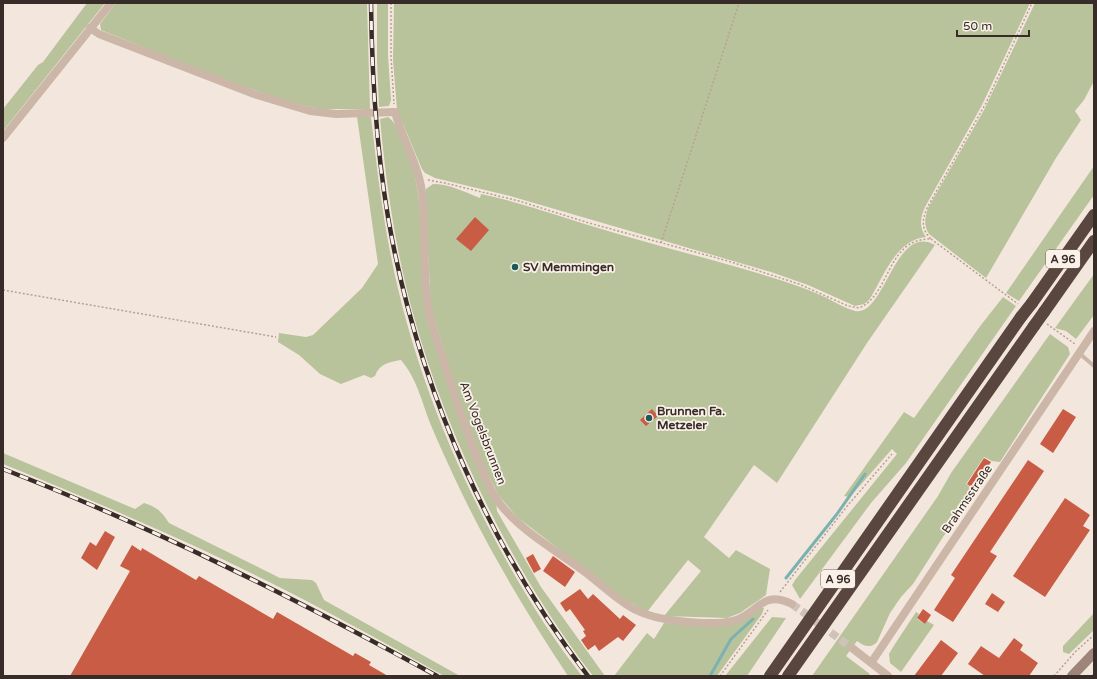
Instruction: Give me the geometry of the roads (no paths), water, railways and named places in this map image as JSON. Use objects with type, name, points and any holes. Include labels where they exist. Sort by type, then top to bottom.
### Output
[{"type":"highway","name":"A 96","points":[[770,676],[1025,309],[1094,215]]},
{"type":"highway","name":"A 96","points":[[788,676],[1041,320],[1094,242]]},
{"type":"main road","points":[[1072,676],[1094,653]]},
{"type":"street","points":[[3,138],[111,3]]},
{"type":"street","name":"Am Vogelsbrunnen","points":[[90,28],[99,34],[237,88],[291,106],[310,111],[336,114],[395,112],[420,181],[430,316],[470,440],[500,504],[527,529],[581,569],[614,597],[640,614],[680,621],[730,621],[740,618],[762,602],[774,599],[792,604]]},
{"type":"street","name":"Brahmsstraße","points":[[871,663],[1094,331]]},
{"type":"street","points":[[852,648],[888,676]]},
{"type":"lane","points":[[1080,350],[1094,366]]},
{"type":"waterway","points":[[786,578],[837,514],[865,474]]},
{"type":"waterway","points":[[710,676],[731,639],[753,619]]},
{"type":"tunnel","points":[[792,604],[852,648]]},
{"type":"railway","points":[[371,3],[374,94],[383,184],[393,244],[406,302],[423,359],[443,416],[466,471],[492,525],[521,578],[553,628],[588,676]]},
{"type":"railway","points":[[3,469],[59,491],[223,565],[331,619],[437,676]]},
{"type":"place","name":"SV Memmingen","points":[[515,267]]},
{"type":"place","name":"Brunnen Fa. Metzeler","points":[[649,418]]}]
